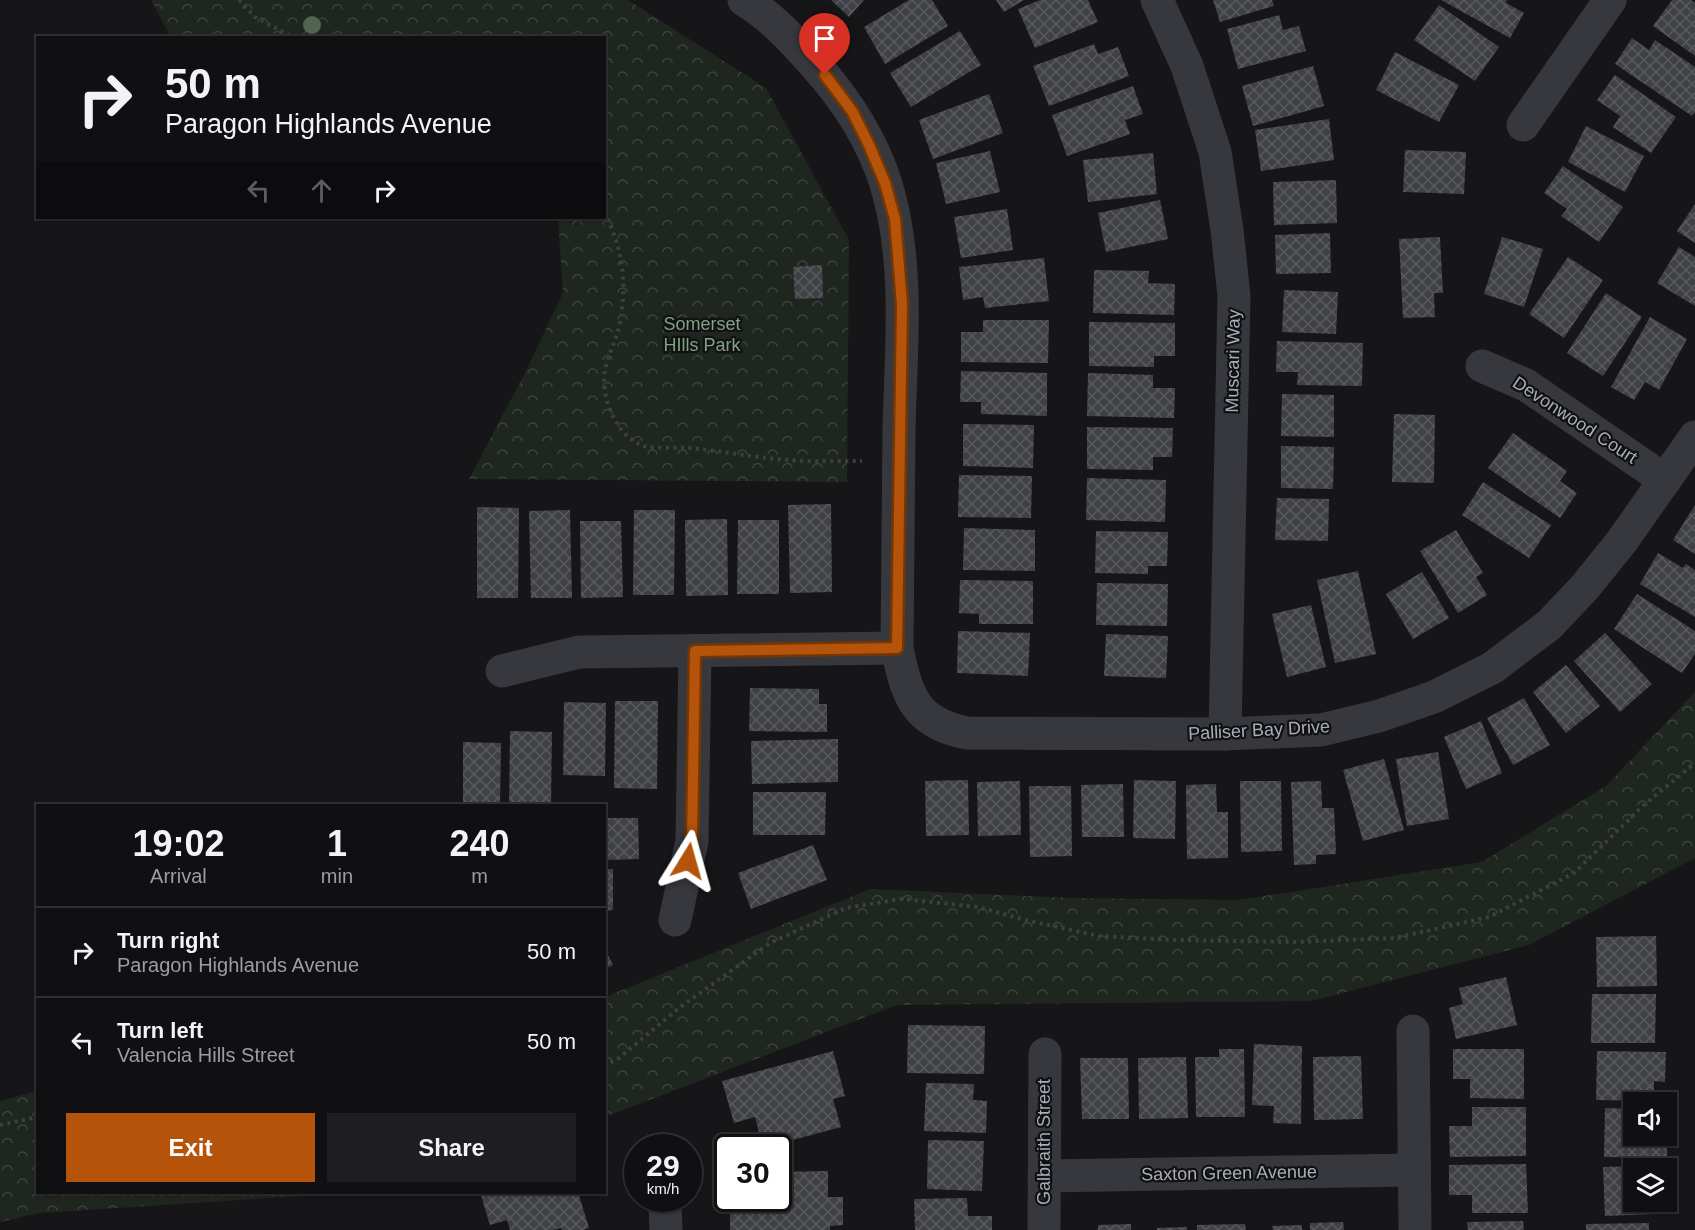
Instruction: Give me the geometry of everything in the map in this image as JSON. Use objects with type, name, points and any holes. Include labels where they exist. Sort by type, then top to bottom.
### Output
[{"type":"street","points":[[502,671],[579,651],[897,648],[902,304],[895,219],[885,183],[852,111],[825,75],[793,39],[744,0]]},
{"type":"street","name":"Muscari Way","points":[[1156,0],[1187,66],[1215,152],[1234,296],[1225,734]]},
{"type":"street","points":[[1522,125],[1610,0]]},
{"type":"street","name":"Devonwood Court","points":[[1482,366],[1526,385],[1665,480]]},
{"type":"street","name":"Palliser Bay Drive","points":[[897,648],[906,686],[914,702],[926,717],[946,729],[967,733],[1225,734],[1321,730],[1379,716],[1434,697],[1492,668],[1549,626],[1585,588],[1622,541],[1695,437]]},
{"type":"street","points":[[675,920],[692,841],[695,651]]},
{"type":"street","points":[[1413,1031],[1415,1230]]},
{"type":"street","name":"Galbraith Street","points":[[1044,1230],[1045,1054]]},
{"type":"street","name":"Saxton Green Avenue","points":[[1044,1176],[1414,1170]]},
{"type":"street","points":[[665,1212],[666,1230]]},
{"type":"path","points":[[239,0],[255,17],[290,36]]},
{"type":"path","points":[[606,216],[614,230],[622,256],[623,285],[619,325],[603,384],[621,431],[644,446],[690,448],[789,460],[862,461]]},
{"type":"path","points":[[606,1065],[619,1058],[679,1008],[770,943],[846,908],[902,899],[978,907],[1099,936],[1298,942],[1395,938],[1489,917],[1574,873],[1644,805],[1695,763]]},
{"type":"path","points":[[0,1125],[36,1117]]},
{"type":"green space","name":"Somerset HIlls Park","points":[[151,0],[628,0],[766,88],[849,240],[847,482],[469,479],[526,371],[563,293],[558,219],[606,219],[606,36],[170,36]]},
{"type":"green space","points":[[1695,692],[1695,858],[1529,945],[1311,1001],[897,1005],[606,1117],[606,997],[870,889],[1072,898],[1239,900],[1482,862],[1606,786]]},
{"type":"green space","points":[[36,1091],[36,1194],[333,1194],[39,1213],[0,1222],[0,1101]]},
{"type":"building","points":[[831,0],[864,0],[849,17]]},
{"type":"building","points":[[909,0],[932,0],[948,26],[885,64],[864,27]]},
{"type":"building","points":[[996,0],[1024,0],[1004,12]]},
{"type":"building","points":[[1040,0],[1088,0],[1098,22],[1035,48],[1018,9]]},
{"type":"building","points":[[1213,0],[1272,0],[1274,6],[1220,22]]},
{"type":"building","points":[[1441,0],[1507,0],[1506,3],[1524,13],[1510,38]]},
{"type":"building","points":[[1672,0],[1691,0],[1695,3],[1695,56],[1653,26]]},
{"type":"building","points":[[1439,5],[1499,47],[1475,81],[1414,40]]},
{"type":"building","points":[[1279,15],[1283,30],[1299,26],[1306,51],[1238,69],[1227,29]]},
{"type":"building","points":[[960,31],[981,65],[911,107],[890,73]]},
{"type":"building","points":[[1632,38],[1649,50],[1655,40],[1695,67],[1695,112],[1692,116],[1615,64]]},
{"type":"building","points":[[1094,44],[1098,54],[1118,47],[1129,76],[1049,106],[1033,66]]},
{"type":"building","points":[[1395,52],[1459,85],[1439,122],[1376,90]]},
{"type":"building","points":[[1313,66],[1324,106],[1253,126],[1242,86]]},
{"type":"building","points":[[1615,75],[1676,117],[1651,153],[1613,127],[1620,116],[1597,100]]},
{"type":"building","points":[[1133,86],[1143,114],[1125,120],[1130,134],[1067,156],[1052,115]]},
{"type":"building","points":[[989,94],[1003,133],[933,159],[919,120]]},
{"type":"building","points":[[1329,119],[1334,160],[1261,171],[1255,130]]},
{"type":"building","points":[[1586,126],[1644,156],[1625,192],[1568,162]]},
{"type":"building","points":[[1405,150],[1466,152],[1464,194],[1403,192]]},
{"type":"building","points":[[990,151],[1000,192],[946,204],[936,163]]},
{"type":"building","points":[[1153,153],[1157,194],[1088,202],[1083,160]]},
{"type":"building","points":[[1563,166],[1623,207],[1599,242],[1561,216],[1567,209],[1544,193]]},
{"type":"building","points":[[1336,180],[1337,223],[1274,225],[1273,182]]},
{"type":"building","points":[[1160,200],[1168,239],[1106,252],[1098,213]]},
{"type":"building","points":[[1695,204],[1695,243],[1677,231]]},
{"type":"building","points":[[1007,209],[1013,250],[961,258],[954,217]]},
{"type":"building","points":[[1330,233],[1331,273],[1276,274],[1275,235]]},
{"type":"building","points":[[1440,237],[1443,293],[1434,293],[1435,317],[1403,318],[1399,239]]},
{"type":"building","points":[[1502,237],[1543,249],[1524,307],[1484,294]]},
{"type":"building","points":[[1679,247],[1695,257],[1695,306],[1657,283]]},
{"type":"building","points":[[1568,257],[1603,280],[1564,338],[1529,314]]},
{"type":"building","points":[[1044,258],[1049,301],[985,308],[983,297],[963,300],[959,267]]},
{"type":"building","points":[[822,265],[823,298],[795,299],[793,267]]},
{"type":"building","points":[[1094,270],[1149,271],[1148,283],[1175,284],[1174,315],[1093,313]]},
{"type":"building","points":[[1284,290],[1338,292],[1336,334],[1282,332]]},
{"type":"building","points":[[1606,293],[1642,317],[1603,376],[1567,353]]},
{"type":"building","points":[[1650,317],[1687,339],[1659,390],[1645,382],[1634,400],[1611,387]]},
{"type":"building","points":[[983,320],[1049,320],[1048,363],[961,362],[961,332],[983,332]]},
{"type":"building","points":[[1089,322],[1175,323],[1175,356],[1154,356],[1154,367],[1089,366]]},
{"type":"building","points":[[1277,341],[1363,343],[1362,386],[1297,385],[1298,372],[1276,372]]},
{"type":"building","points":[[961,371],[1047,373],[1047,416],[981,414],[981,402],[960,402]]},
{"type":"building","points":[[1088,373],[1153,375],[1153,388],[1175,388],[1174,418],[1087,416]]},
{"type":"building","points":[[1282,394],[1334,395],[1334,437],[1281,436]]},
{"type":"building","points":[[1394,414],[1435,415],[1434,483],[1392,482]]},
{"type":"building","points":[[963,424],[1034,425],[1033,468],[963,466]]},
{"type":"building","points":[[1087,427],[1173,428],[1172,457],[1153,457],[1153,470],[1087,469]]},
{"type":"building","points":[[1513,433],[1567,471],[1560,481],[1577,493],[1560,518],[1488,468]]},
{"type":"building","points":[[1281,446],[1334,447],[1333,489],[1281,488]]},
{"type":"building","points":[[959,475],[1032,476],[1031,518],[958,517]]},
{"type":"building","points":[[1087,478],[1166,480],[1165,522],[1086,520]]},
{"type":"building","points":[[1483,482],[1551,525],[1529,558],[1462,515]]},
{"type":"building","points":[[1277,498],[1329,499],[1328,541],[1275,540]]},
{"type":"building","points":[[831,504],[832,592],[790,593],[788,505]]},
{"type":"building","points":[[1695,505],[1695,554],[1673,540]]},
{"type":"building","points":[[477,507],[519,508],[518,598],[477,598]]},
{"type":"building","points":[[570,510],[572,598],[531,598],[529,511]]},
{"type":"building","points":[[634,510],[675,510],[674,595],[633,595]]},
{"type":"building","points":[[727,519],[728,595],[686,596],[685,520]]},
{"type":"building","points":[[738,520],[779,520],[779,594],[737,594]]},
{"type":"building","points":[[580,521],[621,521],[623,597],[581,598]]},
{"type":"building","points":[[964,528],[1035,530],[1035,571],[963,570]]},
{"type":"building","points":[[1456,530],[1483,573],[1476,577],[1487,595],[1458,613],[1420,551]]},
{"type":"building","points":[[1096,531],[1168,532],[1167,566],[1148,566],[1148,574],[1095,573]]},
{"type":"building","points":[[1658,553],[1683,568],[1686,564],[1695,570],[1695,617],[1640,584]]},
{"type":"building","points":[[1358,571],[1376,654],[1335,663],[1317,580]]},
{"type":"building","points":[[1422,572],[1449,618],[1413,639],[1386,594]]},
{"type":"building","points":[[960,580],[1033,581],[1033,624],[979,624],[979,614],[959,613]]},
{"type":"building","points":[[1097,583],[1168,584],[1167,626],[1096,625]]},
{"type":"building","points":[[1637,594],[1695,631],[1695,654],[1682,673],[1614,629]]},
{"type":"building","points":[[1311,605],[1326,667],[1287,677],[1272,614]]},
{"type":"building","points":[[958,631],[1030,633],[1028,676],[957,673]]},
{"type":"building","points":[[1605,633],[1652,684],[1620,712],[1574,661]]},
{"type":"building","points":[[1106,634],[1168,636],[1166,678],[1104,676]]},
{"type":"building","points":[[1566,665],[1600,706],[1566,733],[1533,692]]},
{"type":"building","points":[[750,688],[819,689],[819,704],[827,704],[827,732],[749,731]]},
{"type":"building","points":[[1524,698],[1550,745],[1513,765],[1487,718]]},
{"type":"building","points":[[615,701],[658,701],[657,789],[614,788]]},
{"type":"building","points":[[564,702],[606,703],[605,776],[563,775]]},
{"type":"building","points":[[1481,721],[1502,773],[1466,789],[1444,737]]},
{"type":"building","points":[[510,731],[552,732],[551,804],[509,804]]},
{"type":"building","points":[[838,739],[838,782],[752,784],[751,741]]},
{"type":"building","points":[[463,742],[501,743],[500,804],[463,804]]},
{"type":"building","points":[[1438,752],[1449,819],[1407,826],[1396,759]]},
{"type":"building","points":[[1384,759],[1404,830],[1363,841],[1343,770]]},
{"type":"building","points":[[968,780],[969,835],[926,836],[925,781]]},
{"type":"building","points":[[1134,780],[1176,781],[1175,839],[1133,838]]},
{"type":"building","points":[[1020,781],[1021,835],[978,836],[977,782]]},
{"type":"building","points":[[1240,781],[1281,781],[1282,851],[1241,852]]},
{"type":"building","points":[[1321,781],[1322,808],[1334,808],[1336,854],[1316,855],[1316,864],[1294,865],[1291,782]]},
{"type":"building","points":[[1123,784],[1124,837],[1082,837],[1081,785]]},
{"type":"building","points":[[1216,784],[1217,812],[1228,812],[1228,858],[1187,859],[1186,785]]},
{"type":"building","points":[[1029,786],[1071,786],[1072,856],[1030,857]]},
{"type":"building","points":[[753,792],[826,792],[825,835],[753,835]]},
{"type":"building","points":[[606,818],[638,818],[639,859],[606,860]]},
{"type":"building","points":[[813,845],[827,880],[751,909],[738,873]]},
{"type":"building","points":[[606,869],[613,869],[613,910],[606,911]]},
{"type":"building","points":[[1656,936],[1657,986],[1597,987],[1596,937]]},
{"type":"building","points":[[606,951],[613,965],[606,968]]},
{"type":"building","points":[[1506,977],[1517,1025],[1456,1039],[1449,1008],[1463,1004],[1459,988]]},
{"type":"building","points":[[1592,994],[1656,994],[1655,1043],[1591,1043]]},
{"type":"building","points":[[908,1025],[985,1026],[984,1074],[907,1073]]},
{"type":"building","points":[[1254,1044],[1302,1046],[1301,1124],[1273,1123],[1274,1106],[1252,1105]]},
{"type":"building","points":[[1219,1049],[1244,1049],[1245,1117],[1196,1117],[1195,1057],[1219,1057]]},
{"type":"building","points":[[1453,1049],[1524,1049],[1524,1099],[1470,1098],[1470,1079],[1453,1079]]},
{"type":"building","points":[[833,1051],[845,1096],[833,1099],[841,1127],[792,1140],[792,1134],[759,1134],[755,1117],[734,1123],[722,1081]]},
{"type":"building","points":[[1597,1051],[1666,1052],[1665,1082],[1654,1081],[1654,1092],[1623,1092],[1623,1100],[1596,1100]]},
{"type":"building","points":[[1361,1056],[1363,1119],[1314,1120],[1313,1057]]},
{"type":"building","points":[[1186,1057],[1188,1118],[1139,1119],[1138,1058]]},
{"type":"building","points":[[1080,1058],[1128,1058],[1129,1119],[1082,1119]]},
{"type":"building","points":[[926,1083],[974,1084],[973,1100],[987,1101],[986,1133],[924,1131]]},
{"type":"building","points":[[1472,1107],[1526,1107],[1526,1156],[1450,1157],[1449,1126],[1472,1126]]},
{"type":"building","points":[[1605,1108],[1623,1109],[1623,1146],[1667,1146],[1667,1158],[1604,1157]]},
{"type":"building","points":[[928,1140],[984,1141],[982,1191],[927,1189]]},
{"type":"building","points":[[1526,1164],[1528,1213],[1472,1213],[1472,1195],[1449,1195],[1449,1165]]},
{"type":"building","points":[[1623,1166],[1623,1212],[1656,1212],[1656,1214],[1605,1216],[1603,1167]]},
{"type":"building","points":[[828,1171],[828,1197],[843,1197],[843,1225],[830,1226],[830,1230],[730,1230],[730,1212],[792,1212],[792,1172]]},
{"type":"building","points":[[481,1194],[579,1194],[589,1228],[583,1230],[562,1230],[561,1228],[510,1230],[507,1220],[490,1225]]},
{"type":"building","points":[[967,1198],[968,1216],[992,1216],[992,1230],[915,1230],[914,1199]]},
{"type":"building","points":[[1523,1221],[1524,1230],[1468,1230],[1467,1222]]},
{"type":"building","points":[[1343,1222],[1344,1230],[1310,1230],[1310,1223]]},
{"type":"building","points":[[1649,1223],[1649,1230],[1586,1230],[1586,1224]]},
{"type":"building","points":[[1131,1224],[1131,1230],[1098,1230],[1098,1225]]},
{"type":"building","points":[[1245,1224],[1246,1230],[1197,1230],[1197,1225]]},
{"type":"building","points":[[1302,1225],[1302,1230],[1273,1230],[1272,1226]]},
{"type":"building","points":[[1187,1227],[1187,1230],[1157,1230],[1157,1228]]},
{"type":"route","points":[[688,861],[692,841],[695,651],[897,648],[902,304],[895,219],[885,183],[869,145],[852,111],[825,75]]}]
